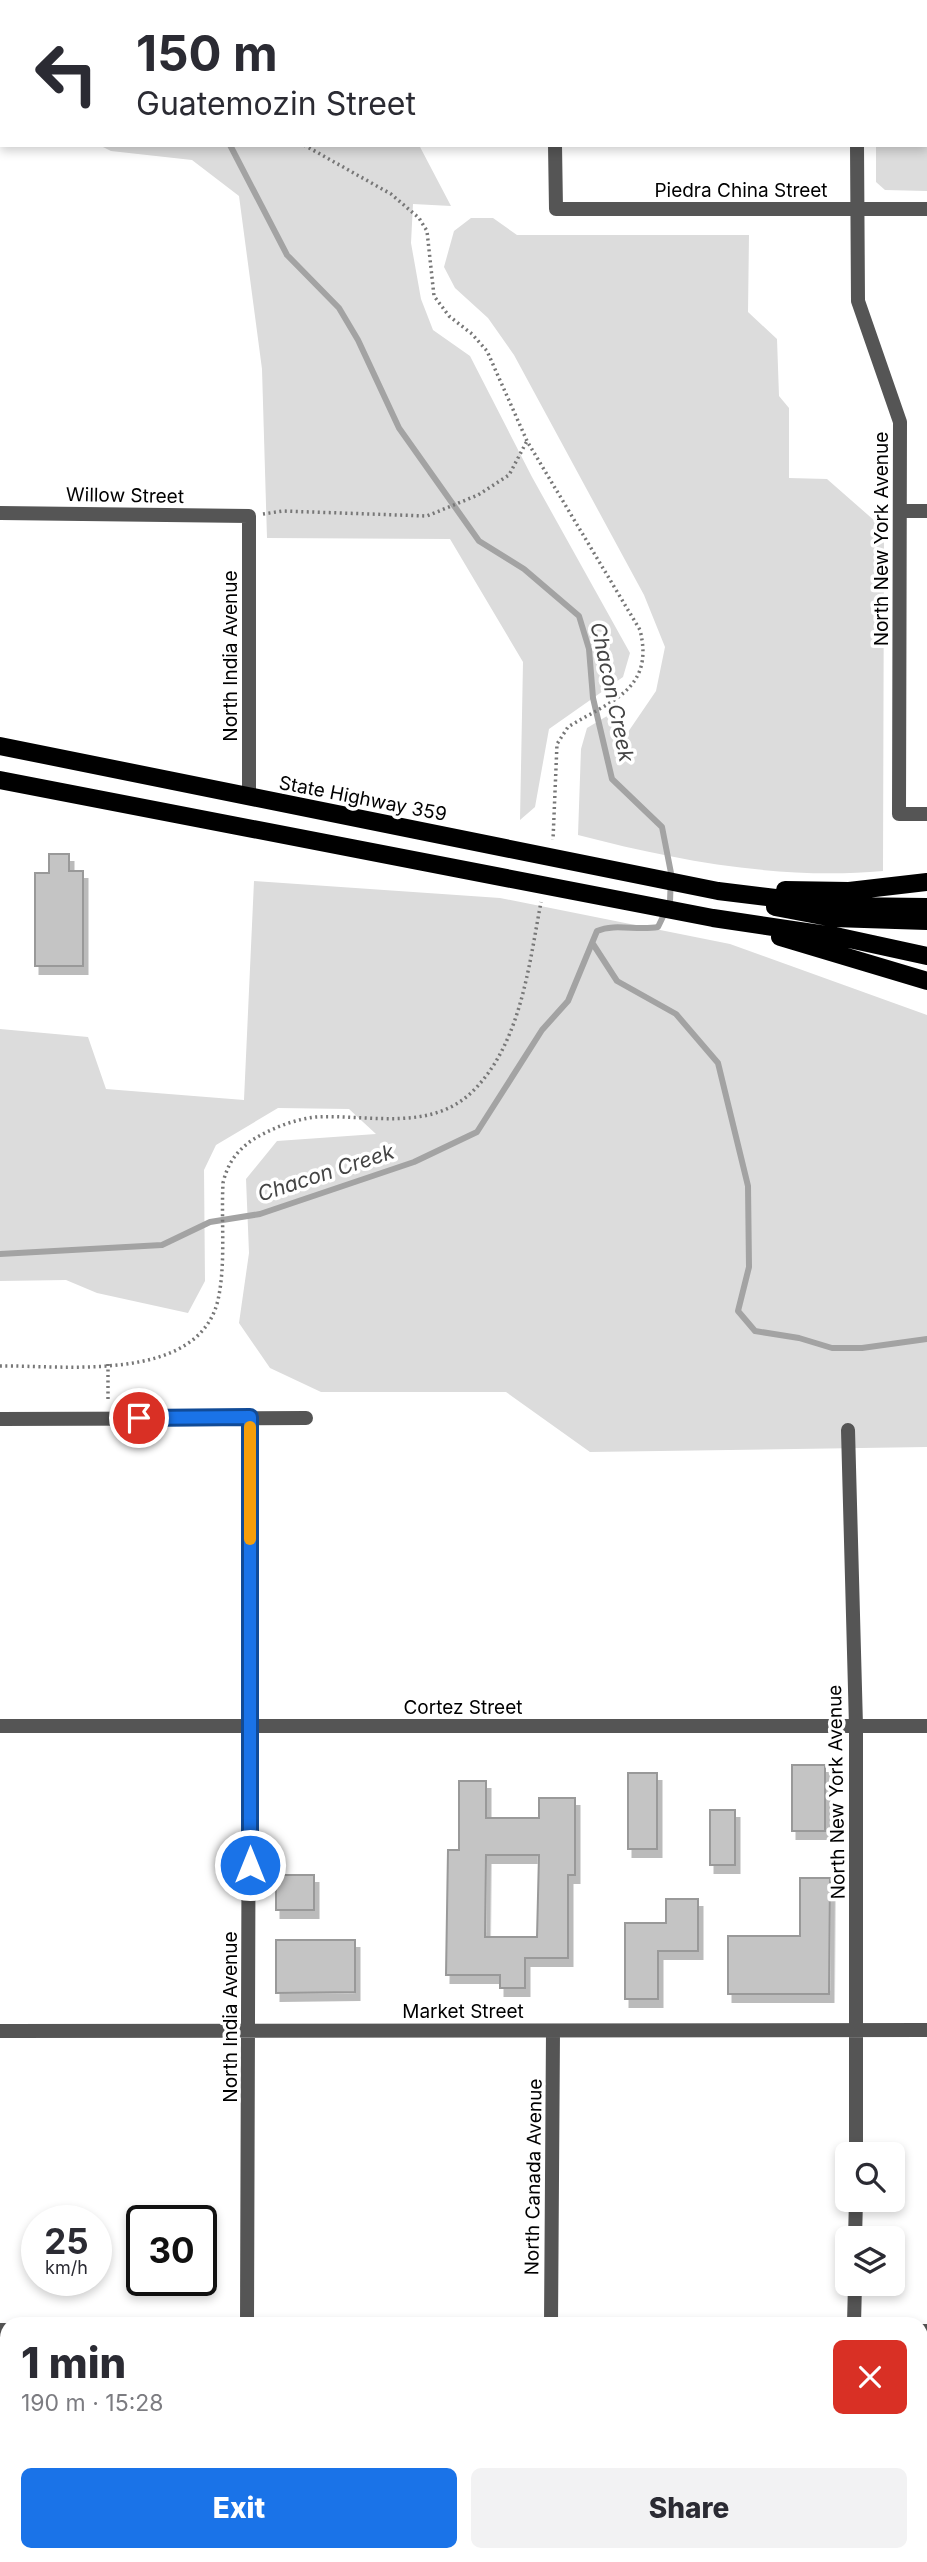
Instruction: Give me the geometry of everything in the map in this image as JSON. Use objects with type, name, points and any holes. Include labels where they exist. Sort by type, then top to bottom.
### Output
[{"type":"main road","name":"State Highway 359","points":[[0,746],[718,891]]},
{"type":"main road","points":[[0,780],[713,918],[827,935],[927,956]]},
{"type":"main road","points":[[718,891],[849,891],[927,882]]},
{"type":"main road","points":[[718,891],[842,906],[927,907]]},
{"type":"main road","points":[[718,891],[792,912],[833,918],[927,921]]},
{"type":"main road","points":[[713,918],[927,981]]},
{"type":"street","name":"Piedra China Street","points":[[555,147],[556,209],[927,209]]},
{"type":"street","name":"North New York Avenue","points":[[857,147],[858,301],[900,422],[902,511],[899,814],[927,814]]},
{"type":"street","points":[[902,511],[927,511]]},
{"type":"street","name":"Willow Street","points":[[0,513],[249,516]]},
{"type":"street","name":"North India Avenue","points":[[249,516],[249,797]]},
{"type":"street","name":"North India Avenue","points":[[247,2317],[250,1417]]},
{"type":"street","points":[[0,1419],[306,1418]]},
{"type":"street","name":"North New York Avenue","points":[[848,1430],[856,1727],[856,2142]]},
{"type":"street","name":"Cortez Street","points":[[0,1727],[927,1727]]},
{"type":"street","name":"Market Street","points":[[0,2031],[927,2030]]},
{"type":"street","name":"North Canada Avenue","points":[[551,2317],[553,2031]]},
{"type":"street","points":[[855,2296],[855,2317]]},
{"type":"path","points":[[308,147],[391,194],[419,218],[427,231],[434,296],[449,316],[472,334],[487,351],[527,440],[640,630],[644,645],[640,673],[625,693],[568,727],[557,744],[552,844]]},
{"type":"path","points":[[249,516],[283,511],[426,516],[478,495],[509,475],[527,440]]},
{"type":"path","points":[[0,1366],[151,1361],[173,1353],[195,1339],[209,1322],[221,1282],[222,1202],[226,1168],[234,1156],[248,1142],[272,1129],[316,1117],[406,1119],[435,1115],[456,1105],[474,1090],[501,1050],[523,993],[542,895]]},
{"type":"path","points":[[108,1364],[108,1399]]},
{"type":"shaded area","points":[[103,147],[420,147],[451,206],[413,204],[411,243],[421,299],[433,330],[470,356],[532,477],[630,653],[623,677],[549,729],[535,807],[520,820],[523,662],[450,539],[267,538],[262,369],[239,196],[192,160],[111,151]]},
{"type":"shaded area","points":[[876,147],[927,147],[927,191],[885,190],[876,182]]},
{"type":"shaded area","points":[[471,218],[493,218],[517,235],[749,235],[748,312],[777,339],[779,396],[789,408],[789,478],[827,479],[884,529],[883,871],[806,873],[729,866],[653,853],[578,835],[581,749],[587,728],[612,713],[626,735],[656,691],[665,647],[644,595],[514,355],[488,318],[455,288],[444,267],[454,231]]},
{"type":"shaded area","points":[[254,881],[500,898],[730,944],[927,1015],[927,1447],[590,1452],[506,1392],[321,1392],[270,1368],[239,1323],[249,1253],[246,1179],[277,1141],[376,1134],[349,1109],[278,1108],[216,1145],[204,1170],[205,1281],[188,1313],[97,1293],[66,1280],[0,1281],[0,1029],[88,1037],[106,1089],[244,1100]]},
{"type":"building","points":[[49,854],[69,854],[69,871],[83,871],[83,966],[35,966],[35,873],[49,873]]},
{"type":"building","points":[[792,1765],[825,1765],[825,1831],[792,1831]]},
{"type":"building","points":[[628,1773],[657,1773],[657,1849],[628,1849]]},
{"type":"building","points":[[459,1781],[486,1781],[486,1818],[539,1818],[539,1798],[575,1798],[575,1875],[568,1875],[568,1958],[525,1958],[525,1988],[500,1988],[500,1975],[446,1975],[448,1850],[459,1850]],"holes":[[[486,1855],[539,1855],[537,1937],[485,1937]]]},
{"type":"building","points":[[710,1810],[735,1810],[735,1865],[710,1865]]},
{"type":"building","points":[[276,1875],[314,1875],[314,1910],[276,1910]]},
{"type":"building","points":[[800,1878],[830,1878],[829,1994],[728,1994],[728,1936],[800,1936]]},
{"type":"building","points":[[666,1899],[698,1899],[698,1951],[658,1951],[658,1999],[625,1999],[625,1923],[666,1923]]},
{"type":"building","points":[[276,1940],[355,1940],[355,1992],[276,1993]]},
{"type":"waterway","name":"Chacon Creek","points":[[0,1254],[162,1245],[210,1222],[260,1214],[414,1162],[477,1132],[542,1030],[568,1001],[597,931],[658,927],[670,902],[671,873],[662,827],[612,779],[593,698],[589,649],[579,616],[524,569],[479,541],[399,428],[358,340],[339,308],[287,255],[231,147]]},
{"type":"waterway","points":[[593,944],[617,981],[676,1014],[718,1063],[748,1186],[749,1267],[738,1311],[755,1331],[799,1338],[832,1348],[862,1348],[927,1339]]},
{"type":"slow traffic","points":[[250,1427],[250,1539]]},
{"type":"route","points":[[139,1418],[250,1417],[250,1865]]}]
